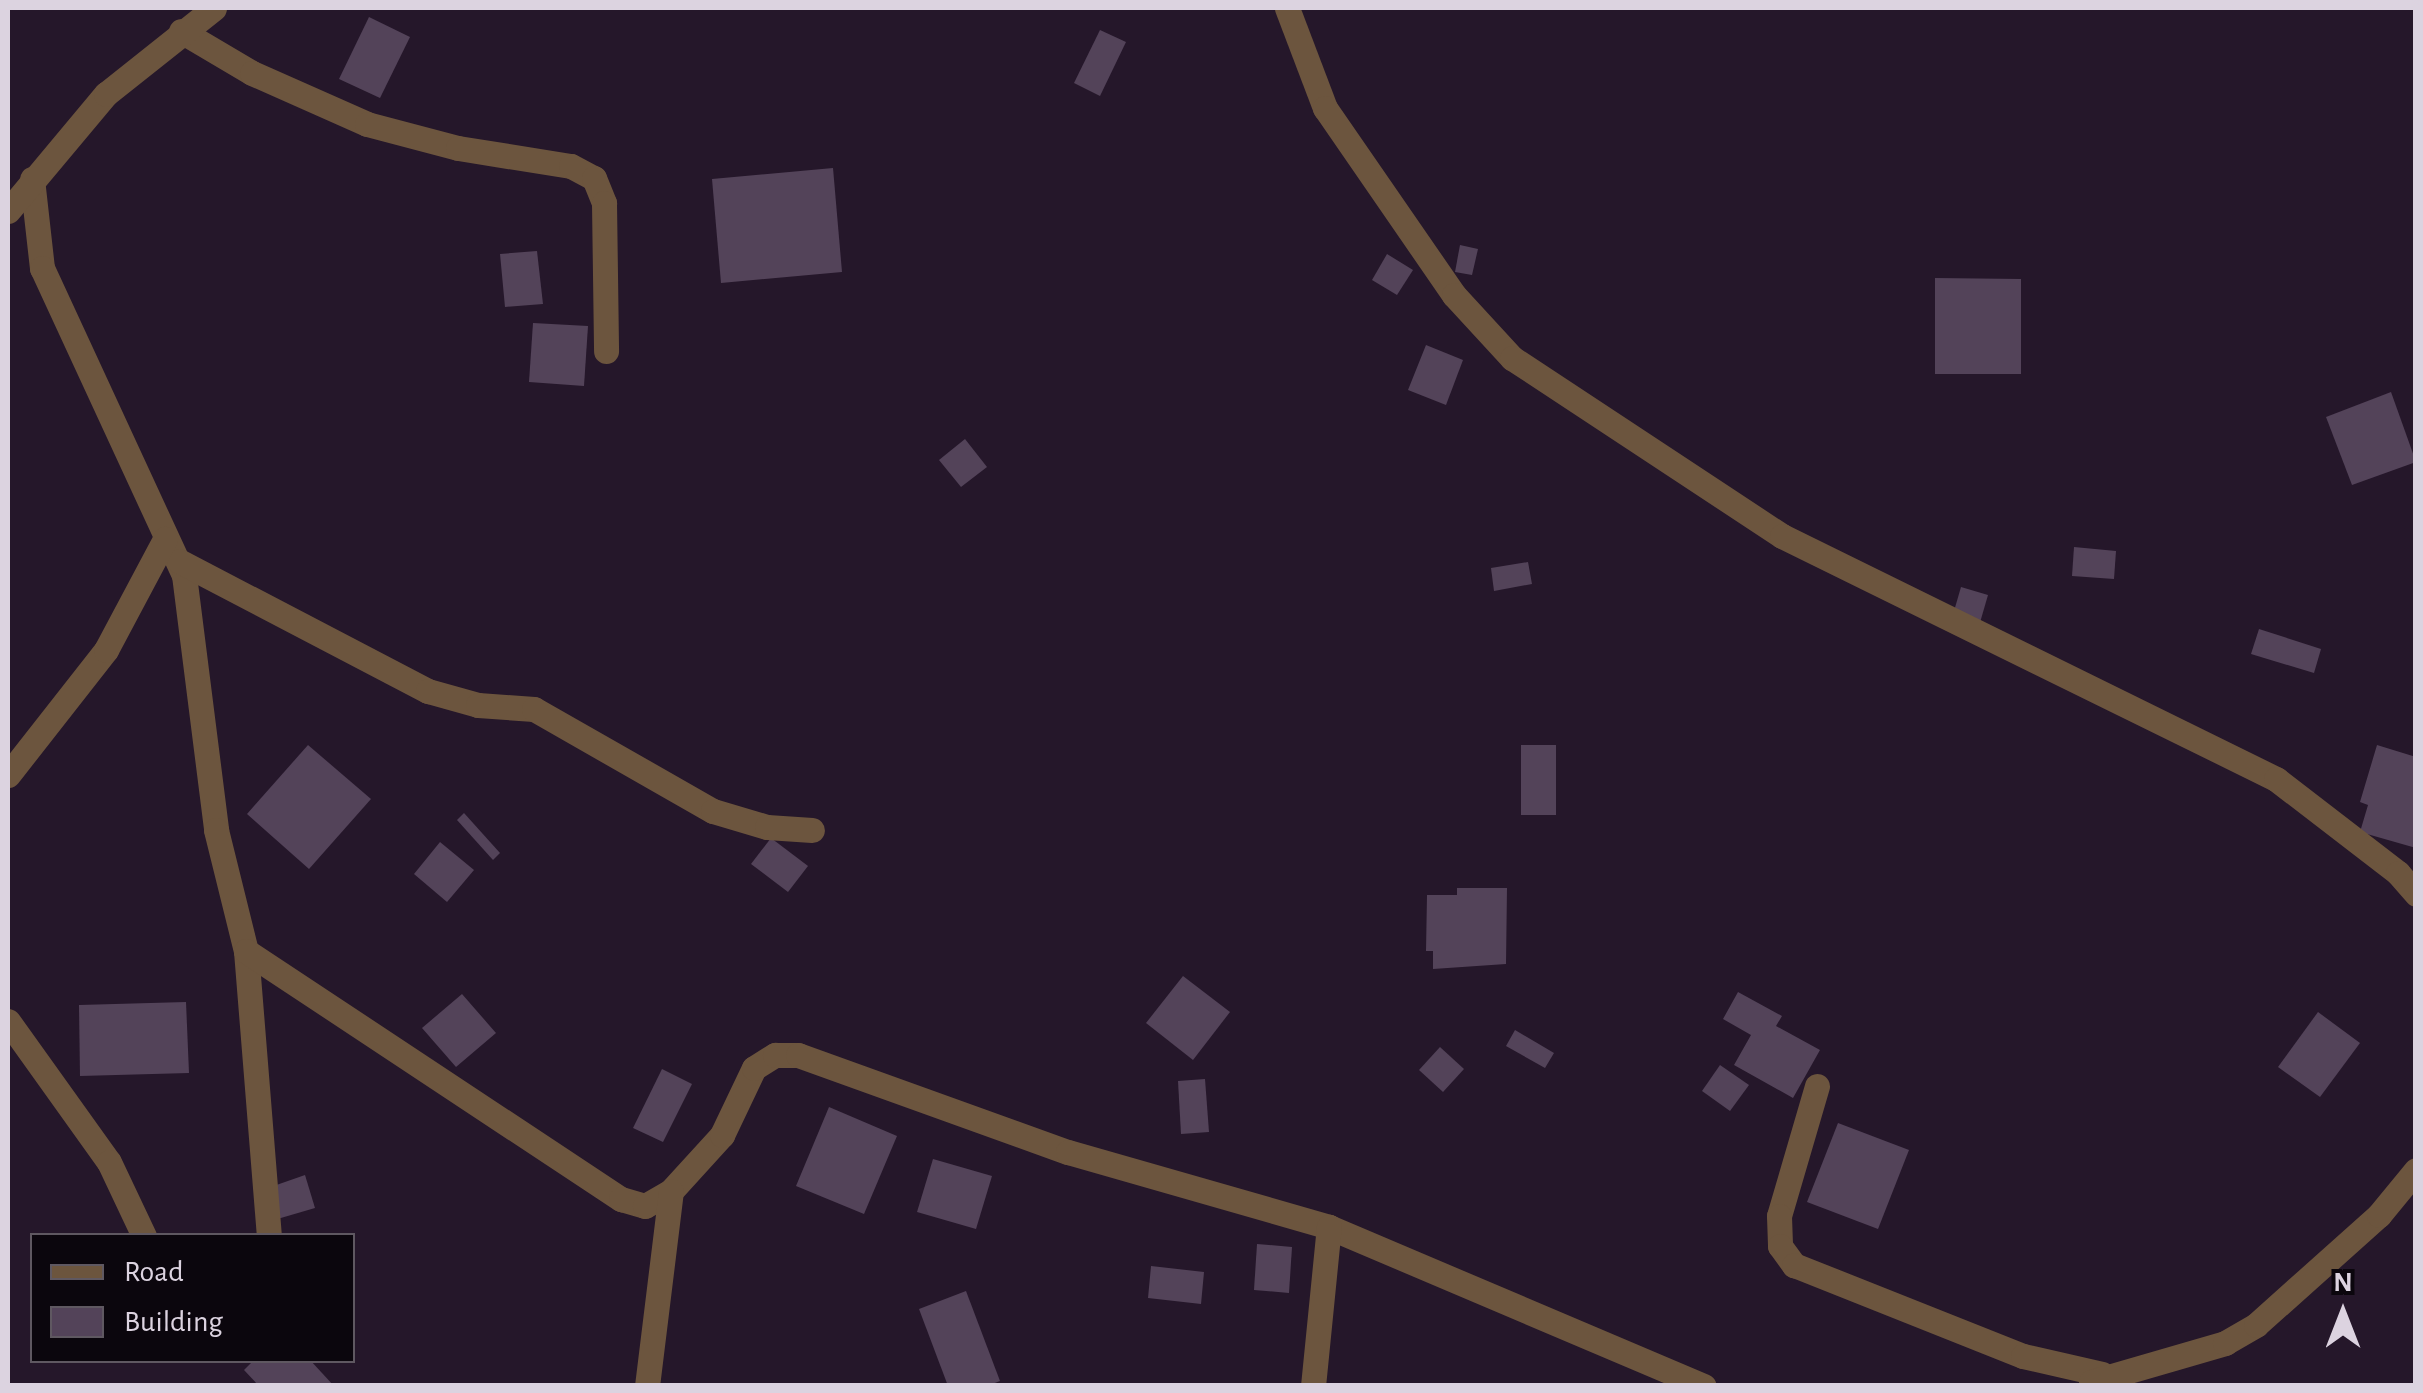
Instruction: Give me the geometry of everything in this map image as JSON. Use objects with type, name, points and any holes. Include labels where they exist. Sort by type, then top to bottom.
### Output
[{"type":"street","points":[[8,212],[106,94],[214,8]]},
{"type":"street","points":[[1287,8],[1325,108],[1454,294],[1512,358],[1782,536],[2276,779],[2398,873],[2416,894]]},
{"type":"street","points":[[181,31],[252,73],[367,124],[458,148],[571,166],[594,178],[604,203],[606,351]]},
{"type":"street","points":[[32,179],[42,268],[172,550],[227,895],[246,952],[269,1233]]},
{"type":"street","points":[[8,775],[106,650],[172,550]]},
{"type":"street","points":[[172,550],[428,691],[478,705],[534,709],[712,810],[766,827],[812,830]]},
{"type":"street","points":[[246,952],[621,1199],[644,1206],[671,1191],[722,1135],[754,1068],[768,1057],[798,1055],[1068,1152],[1330,1228],[1704,1386]]},
{"type":"street","points":[[8,1021],[44,1080],[110,1162],[143,1233]]},
{"type":"street","points":[[1818,1086],[1779,1216],[1780,1246],[1794,1265],[2023,1356],[2094,1380],[2225,1343],[2256,1325],[2379,1215],[2416,1170]]},
{"type":"street","points":[[646,1386],[671,1191]]},
{"type":"street","points":[[1314,1386],[1330,1228]]},
{"type":"building","points":[[369,17],[410,37],[380,98],[339,79]]},
{"type":"building","points":[[1100,30],[1126,42],[1100,96],[1074,83]]},
{"type":"building","points":[[833,168],[842,272],[721,283],[712,179]]},
{"type":"building","points":[[1460,245],[1478,249],[1472,275],[1455,272]]},
{"type":"building","points":[[537,251],[543,304],[505,307],[500,254]]},
{"type":"building","points":[[1387,254],[1413,270],[1397,295],[1372,280]]},
{"type":"building","points":[[1935,278],[2021,279],[2021,374],[1935,374]]},
{"type":"building","points":[[533,323],[588,326],[584,386],[529,382]]},
{"type":"building","points":[[1426,345],[1463,360],[1446,405],[1408,390]]},
{"type":"building","points":[[2391,392],[2416,462],[2352,485],[2326,417]]},
{"type":"building","points":[[965,439],[987,467],[961,487],[939,460]]},
{"type":"building","points":[[2074,547],[2116,551],[2114,579],[2072,576]]},
{"type":"building","points":[[1528,562],[1532,584],[1494,591],[1491,568]]},
{"type":"building","points":[[1961,587],[1988,595],[1979,626],[1952,618]]},
{"type":"building","points":[[2259,629],[2321,649],[2314,673],[2251,654]]},
{"type":"building","points":[[308,745],[371,799],[309,869],[247,814]]},
{"type":"building","points":[[1521,745],[1556,745],[1556,815],[1521,815]]},
{"type":"building","points":[[2377,745],[2416,757],[2416,848],[2360,832],[2368,805],[2360,802]]},
{"type":"building","points":[[464,813],[500,853],[493,860],[457,820]]},
{"type":"building","points":[[771,838],[808,866],[788,892],[751,864]]},
{"type":"building","points":[[440,842],[474,870],[447,902],[414,874]]},
{"type":"building","points":[[1457,888],[1507,888],[1506,964],[1433,969],[1433,951],[1426,951],[1427,895],[1457,895]]},
{"type":"building","points":[[1183,976],[1230,1012],[1193,1060],[1146,1023]]},
{"type":"building","points":[[1738,992],[1782,1016],[1776,1026],[1820,1050],[1793,1098],[1734,1065],[1751,1035],[1723,1019]]},
{"type":"building","points":[[462,994],[496,1033],[456,1067],[422,1028]]},
{"type":"building","points":[[186,1002],[189,1073],[80,1076],[79,1005]]},
{"type":"building","points":[[2318,1012],[2360,1043],[2320,1097],[2278,1067]]},
{"type":"building","points":[[1515,1030],[1554,1053],[1545,1068],[1506,1046]]},
{"type":"building","points":[[1440,1047],[1464,1069],[1443,1092],[1419,1070]]},
{"type":"building","points":[[1720,1065],[1749,1085],[1730,1111],[1702,1091]]},
{"type":"building","points":[[662,1069],[692,1084],[663,1142],[633,1128]]},
{"type":"building","points":[[1205,1079],[1209,1132],[1181,1134],[1178,1081]]},
{"type":"building","points":[[829,1107],[897,1136],[864,1214],[796,1186]]},
{"type":"building","points":[[1838,1123],[1909,1150],[1878,1229],[1807,1202]]},
{"type":"building","points":[[933,1159],[992,1176],[976,1229],[917,1212]]},
{"type":"building","points":[[305,1175],[315,1208],[274,1220],[265,1189]]},
{"type":"building","points":[[1257,1244],[1292,1247],[1289,1293],[1254,1290]]},
{"type":"building","points":[[1151,1266],[1204,1272],[1201,1304],[1148,1298]]},
{"type":"building","points":[[966,1291],[1000,1381],[987,1386],[948,1386],[919,1309]]},
{"type":"building","points":[[251,1363],[313,1363],[334,1386],[259,1386],[244,1370]]}]
